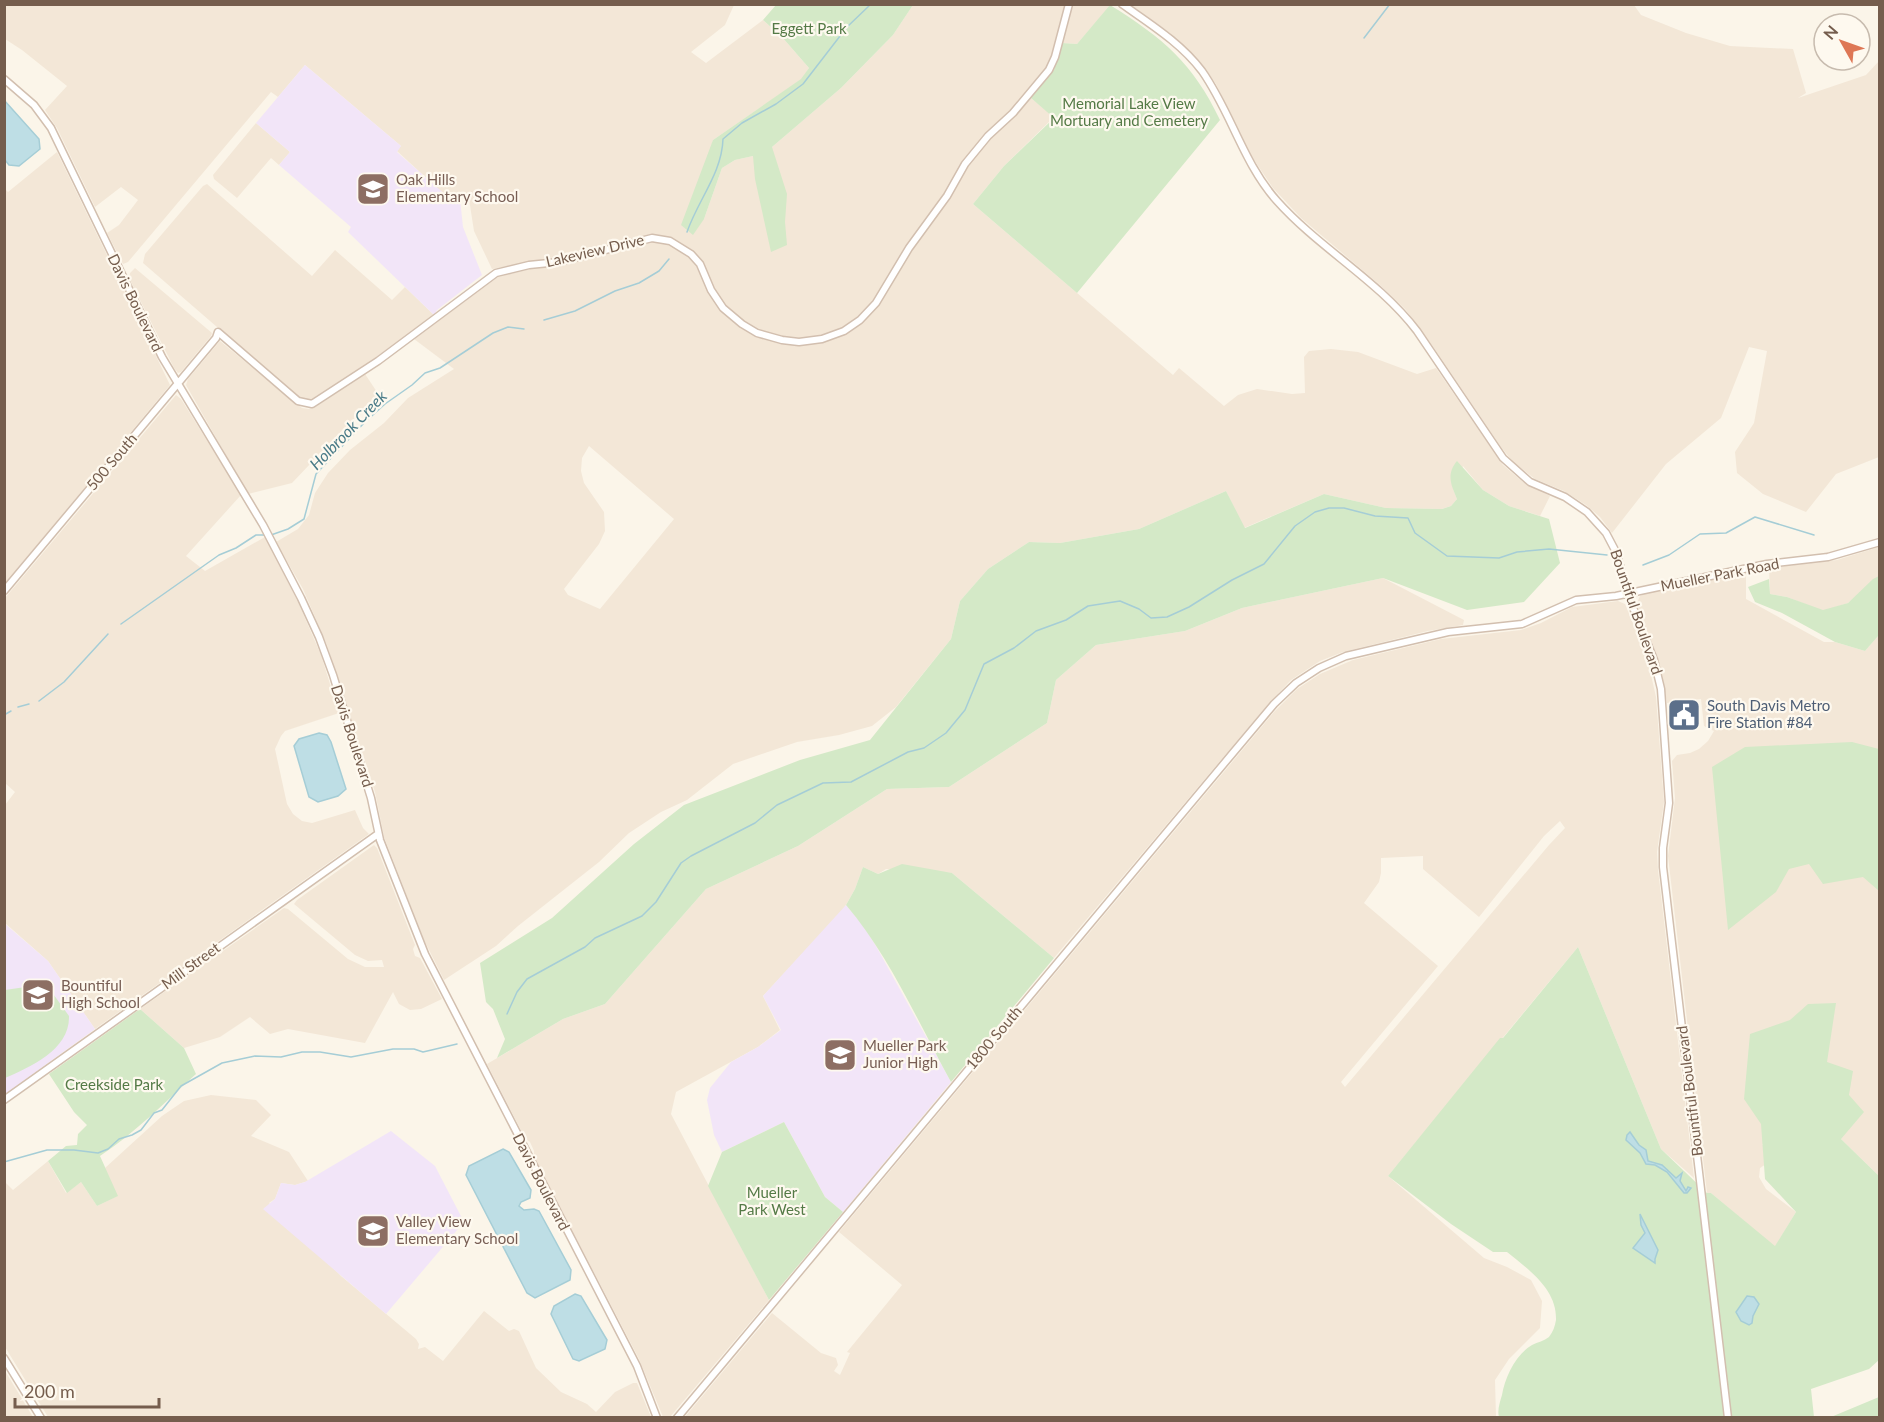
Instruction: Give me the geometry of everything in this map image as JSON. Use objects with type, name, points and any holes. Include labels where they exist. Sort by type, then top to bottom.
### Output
[{"type":"street","name":"Lakeview Drive","points":[[218,332],[298,401],[312,404],[378,361],[496,273],[529,265],[559,262],[652,238],[670,241],[691,254],[700,264],[711,290],[723,308],[749,329],[787,341],[811,341],[832,336],[854,324],[876,303],[909,248],[947,196],[964,164],[988,136],[1009,118],[1049,70],[1069,4]]},
{"type":"street","name":"Bountiful Boulevard","points":[[1122,4],[1166,35],[1198,67],[1213,88],[1250,163],[1269,192],[1288,213],[1378,289],[1402,313],[1508,464],[1530,482],[1572,501],[1594,518],[1606,533],[1616,552],[1628,593],[1654,660],[1660,689],[1669,794],[1663,867],[1728,1418]]},
{"type":"street","name":"Davis Boulevard","points":[[4,79],[27,97],[51,128],[156,347],[274,546],[306,607],[326,656],[368,788],[378,834],[425,954],[637,1366],[657,1418]]},
{"type":"street","name":"500 South","points":[[4,591],[216,338],[218,332]]},
{"type":"street","name":"Mueller Park Road","points":[[1319,668],[1346,656],[1392,644],[1448,632],[1513,626],[1532,621],[1568,603],[1767,564],[1839,555],[1880,542]]},
{"type":"street","name":"1800 South","points":[[677,1418],[1267,712],[1296,683],[1319,668]]},
{"type":"street","name":"Mill Street","points":[[4,1100],[378,834]]},
{"type":"street","points":[[4,1358],[40,1418]]},
{"type":"shaded area","points":[[4,5],[734,5],[725,25],[691,52],[706,63],[763,20],[782,37],[809,68],[802,79],[713,140],[704,219],[722,168],[735,160],[753,156],[772,147],[841,88],[893,35],[913,5],[1111,5],[1077,44],[1062,43],[1054,70],[1031,98],[1054,117],[1004,166],[973,204],[1173,375],[1179,368],[1224,406],[1238,395],[1257,389],[1292,394],[1305,393],[1304,357],[1309,351],[1331,349],[1358,352],[1417,374],[1436,368],[1503,465],[1523,482],[1550,496],[1540,516],[1509,506],[1483,490],[1463,466],[1453,489],[1457,499],[1451,506],[1442,509],[1386,508],[1324,494],[1244,528],[1226,491],[1139,529],[1060,543],[1029,542],[988,569],[960,601],[951,639],[896,707],[872,726],[839,735],[797,742],[733,764],[687,800],[661,812],[629,833],[599,862],[496,946],[444,980],[424,940],[384,837],[375,792],[327,645],[303,589],[276,542],[298,529],[309,515],[315,493],[328,473],[350,450],[384,423],[408,398],[454,369],[414,339],[498,277],[534,268],[563,265],[621,249],[615,244],[556,260],[534,261],[492,269],[474,231],[469,199],[448,198],[397,151],[401,146],[305,65],[278,97],[271,92],[128,262],[123,264],[107,233],[119,225],[138,200],[121,187],[95,207],[57,128],[45,110],[67,86],[5,39]],"holes":[[[589,446],[674,519],[600,609],[568,595],[564,589],[599,544],[605,531],[604,512],[584,483],[581,471],[582,458]]]},
{"type":"shaded area","points":[[1131,5],[1634,5],[1641,15],[1686,33],[1730,46],[1793,49],[1806,93],[1798,98],[1866,75],[1872,72],[1872,69],[1879,61],[1879,457],[1836,474],[1806,512],[1763,494],[1737,473],[1735,452],[1754,423],[1767,351],[1749,347],[1721,418],[1666,464],[1612,533],[1600,517],[1586,505],[1564,491],[1535,479],[1513,462],[1405,309],[1301,218],[1273,188],[1250,154],[1216,84],[1199,60],[1170,33]]},
{"type":"shaded area","name":"Oak Hills Elementary School","points":[[305,65],[401,146],[397,152],[448,197],[460,199],[463,227],[482,275],[437,310],[434,315],[348,232],[351,227],[279,165],[290,152],[256,123]]},
{"type":"shaded area","points":[[256,123],[290,152],[279,165],[271,158],[237,198],[214,179],[213,175]]},
{"type":"shaded area","points":[[57,152],[170,385],[5,584],[5,189],[8,192]]},
{"type":"shaded area","points":[[207,184],[312,276],[335,250],[392,300],[405,287],[434,315],[318,397],[310,401],[299,398],[143,263],[145,254]]},
{"type":"shaded area","points":[[135,268],[212,333],[181,372],[178,373],[174,368],[129,278]]},
{"type":"shaded area","points":[[220,341],[302,408],[315,407],[365,374],[381,398],[349,423],[292,483],[248,494],[186,385],[188,379]]},
{"type":"shaded area","points":[[176,395],[181,399],[241,495],[186,556],[205,571],[265,537],[298,602],[321,655],[339,713],[285,731],[281,736],[275,749],[287,804],[293,814],[302,821],[312,823],[355,810],[363,828],[369,834],[95,1029],[48,961],[5,923],[5,805],[15,792],[5,783],[5,598]]},
{"type":"shaded area","points":[[1879,547],[1879,576],[1848,603],[1823,611],[1787,597],[1770,594],[1769,568],[1837,560]]},
{"type":"shaded area","points":[[1746,572],[1746,599],[1824,642],[1835,642],[1865,651],[1879,635],[1879,1176],[1841,1139],[1762,1144],[1765,1146],[1769,1162],[1760,1168],[1759,1177],[1766,1189],[1796,1212],[1775,1247],[1711,1193],[1707,1193],[1668,856],[1675,798],[1672,761],[1677,755],[1699,749],[1714,731],[1704,726],[1701,699],[1667,703],[1662,674],[1637,603],[1640,596],[1644,594]]},
{"type":"shaded area","points":[[1383,578],[1464,620],[1463,625],[1428,631],[1343,652],[1320,661],[1291,680],[1269,703],[1054,958],[952,873],[886,869],[878,874],[863,867],[855,889],[843,910],[763,996],[780,1030],[758,1047],[676,1092],[671,1114],[769,1300],[670,1417],[663,1417],[639,1359],[534,1157],[530,1142],[525,1138],[487,1064],[563,1019],[605,1004],[706,889],[798,846],[887,789],[949,787],[1047,723],[1056,680],[1096,645],[1185,631],[1242,608]]},
{"type":"shaded area","points":[[1618,601],[1625,604],[1649,666],[1656,697],[1664,802],[1657,852],[1658,870],[1694,1178],[1661,1149],[1578,947],[1388,1176],[1484,1258],[1531,1280],[1542,1301],[1540,1328],[1509,1359],[1495,1380],[1496,1417],[684,1418],[772,1313],[821,1353],[836,1358],[838,1365],[834,1371],[840,1375],[850,1353],[847,1352],[902,1285],[839,1232],[1274,712],[1297,689],[1320,674],[1353,660],[1441,639],[1521,630],[1541,623],[1572,607]],"holes":[[[1560,821],[1565,828],[1549,845],[1345,1087],[1341,1082],[1438,966],[1364,903],[1379,882],[1381,858],[1423,856],[1423,869],[1479,917],[1544,836]]]},
{"type":"shaded area","points":[[374,845],[415,945],[413,949],[415,956],[420,958],[442,999],[421,1009],[410,1010],[399,1004],[393,992],[365,1043],[288,1029],[270,1034],[250,1017],[220,1037],[184,1048],[140,1009],[284,908],[348,959],[365,967],[384,967],[382,960],[368,961],[355,955],[294,904]]},
{"type":"shaded area","name":"Mueller Park Junior High","points":[[846,905],[876,946],[951,1082],[843,1212],[825,1197],[784,1122],[722,1152],[714,1135],[707,1100],[710,1088],[731,1062],[758,1047],[781,1030],[763,996]]},
{"type":"shaded area","name":"Bountiful High School","points":[[4,923],[48,961],[95,1029],[5,1094]]},
{"type":"shaded area","points":[[211,1095],[256,1100],[271,1115],[251,1136],[289,1152],[308,1181],[295,1185],[281,1183],[275,1199],[269,1203],[341,1276],[416,1339],[419,1344],[418,1349],[425,1347],[443,1361],[484,1311],[509,1331],[514,1329],[519,1331],[536,1368],[561,1392],[587,1404],[596,1412],[615,1392],[637,1383],[651,1417],[48,1417],[5,1347],[4,1181],[13,1190],[48,1161],[66,1193],[81,1182],[97,1206],[117,1196],[105,1168],[162,1116],[184,1101]]},
{"type":"shaded area","name":"Valley View Elementary School","points":[[391,1131],[435,1166],[464,1222],[386,1314],[263,1209],[275,1199],[281,1183],[295,1185],[305,1182]]},
{"type":"shaded area","points":[[5,1371],[33,1417],[5,1417]]},
{"type":"green space","name":"Eggett Park","points":[[776,5],[913,5],[893,35],[841,88],[772,147],[787,194],[785,222],[787,245],[771,252],[755,179],[753,156],[735,160],[722,168],[704,219],[693,235],[681,225],[713,140],[801,79],[809,68],[782,37],[763,20]]},
{"type":"green space","name":"Memorial Lake View Mortuary and Cemetery","points":[[1110,5],[1146,29],[1175,54],[1199,83],[1220,120],[1077,293],[973,204],[1004,166],[1054,118],[1031,98],[1054,70],[1062,43],[1077,44]]},
{"type":"green space","points":[[1457,461],[1483,490],[1509,506],[1549,519],[1560,563],[1524,602],[1467,610],[1383,578],[1242,608],[1185,631],[1096,645],[1056,680],[1047,723],[949,787],[887,789],[798,846],[706,889],[605,1004],[563,1019],[497,1058],[505,1039],[493,1009],[486,1002],[480,963],[552,918],[634,844],[684,805],[800,760],[870,740],[951,639],[960,601],[988,569],[1029,542],[1060,543],[1139,529],[1226,491],[1245,528],[1324,494],[1386,508],[1442,509],[1451,506],[1457,499],[1451,484],[1451,475]]},
{"type":"green space","points":[[1879,576],[1879,635],[1865,651],[1835,642],[1782,613],[1755,602],[1748,587],[1769,579],[1770,594],[1787,597],[1823,610],[1848,603]]},
{"type":"green space","points":[[1852,742],[1879,749],[1879,891],[1863,877],[1823,884],[1809,864],[1789,869],[1776,892],[1728,930],[1712,767],[1745,747]]},
{"type":"green space","points":[[902,864],[952,873],[1054,958],[951,1082],[890,968],[846,905],[863,867],[878,874]]},
{"type":"green space","points":[[1578,947],[1661,1149],[1707,1193],[1711,1193],[1775,1246],[1796,1212],[1765,1179],[1761,1124],[1744,1099],[1750,1034],[1790,1020],[1808,1004],[1836,1003],[1827,1062],[1853,1071],[1849,1095],[1864,1112],[1841,1139],[1879,1176],[1879,1360],[1869,1369],[1811,1389],[1814,1417],[1499,1417],[1503,1388],[1512,1367],[1526,1349],[1549,1337],[1553,1331],[1556,1320],[1552,1299],[1540,1281],[1507,1252],[1493,1252],[1451,1224],[1388,1176],[1500,1038],[1503,1038]]},
{"type":"green space","points":[[46,984],[69,1016],[68,1028],[56,1048],[47,1056],[5,1078],[5,990]]},
{"type":"green space","name":"Creekside Park","points":[[140,1009],[184,1048],[196,1074],[138,1127],[100,1156],[118,1196],[97,1206],[81,1182],[67,1193],[48,1161],[66,1146],[77,1145],[78,1134],[87,1125],[74,1112],[49,1074]]},
{"type":"green space","name":"Mueller Park West","points":[[784,1122],[825,1197],[843,1212],[769,1300],[708,1186],[722,1152]]},
{"type":"green space","points":[[1879,1397],[1879,1417],[1831,1417]]},
{"type":"water","points":[[4,100],[39,139],[40,149],[19,166],[9,165],[5,160]]},
{"type":"water","points":[[319,733],[327,735],[331,742],[346,789],[338,796],[318,802],[309,797],[294,746],[299,739]]},
{"type":"water","points":[[1630,1132],[1639,1145],[1646,1150],[1648,1161],[1662,1165],[1676,1178],[1682,1173],[1680,1181],[1686,1191],[1688,1187],[1691,1188],[1687,1193],[1684,1193],[1667,1172],[1655,1165],[1646,1164],[1640,1153],[1626,1140]]},
{"type":"water","points":[[503,1149],[509,1152],[531,1190],[530,1198],[521,1202],[519,1206],[524,1210],[539,1211],[571,1270],[570,1280],[535,1298],[527,1293],[466,1175],[469,1166]]},
{"type":"water","points":[[1640,1214],[1658,1250],[1655,1263],[1633,1248],[1645,1233],[1641,1225]]},
{"type":"water","points":[[575,1294],[581,1296],[607,1340],[605,1349],[579,1361],[573,1359],[551,1314],[554,1306]]},
{"type":"water","points":[[1747,1296],[1754,1297],[1759,1304],[1752,1323],[1749,1325],[1741,1321],[1736,1312]]},
{"type":"waterway","name":"Holbrook Creek","points":[[687,232],[714,175],[722,151],[723,139],[742,123],[776,104],[803,84],[847,27],[871,4]]},
{"type":"waterway","points":[[1364,38],[1390,4]]},
{"type":"waterway","name":"Holbrook Creek","points":[[544,320],[575,311],[615,291],[639,283],[659,271],[669,259]]},
{"type":"waterway","name":"Holbrook Creek","points":[[271,535],[288,529],[304,519],[316,474],[385,404],[425,373],[440,368],[493,333],[508,327],[524,329]]},
{"type":"waterway","points":[[507,1014],[517,992],[527,979],[585,947],[595,938],[642,916],[656,902],[681,863],[755,823],[777,805],[823,783],[851,782],[908,752],[924,748],[946,733],[965,710],[984,664],[1014,648],[1036,631],[1066,620],[1088,606],[1120,601],[1139,609],[1151,618],[1167,617],[1264,564],[1295,526],[1315,512],[1329,508],[1344,508],[1375,516],[1408,518],[1415,533],[1447,556],[1499,558],[1517,552],[1549,549],[1607,555]]},
{"type":"waterway","points":[[1643,565],[1669,555],[1700,534],[1726,533],[1755,517],[1814,535]]},
{"type":"waterway","name":"Holbrook Creek","points":[[121,624],[219,555],[236,548],[256,535],[266,535]]},
{"type":"waterway","name":"Holbrook Creek","points":[[39,701],[64,682],[108,634]]},
{"type":"waterway","points":[[18,707],[29,704]]},
{"type":"waterway","name":"Holbrook Creek","points":[[4,715],[11,711]]},
{"type":"waterway","points":[[4,1162],[47,1150],[98,1153],[108,1149],[119,1139],[141,1130],[154,1113],[162,1110],[181,1086],[222,1063],[255,1056],[281,1057],[302,1052],[320,1052],[351,1057],[393,1049],[414,1049],[423,1052],[457,1044]]},
{"type":"place","name":"Oak Hills Elementary School","points":[[373,189]]},
{"type":"place","name":"South Davis Metro Fire Station #84","points":[[1684,715]]},
{"type":"place","name":"Bountiful High School","points":[[38,995]]},
{"type":"place","name":"Mueller Park Junior High","points":[[840,1055]]},
{"type":"place","name":"Valley View Elementary School","points":[[373,1231]]}]
